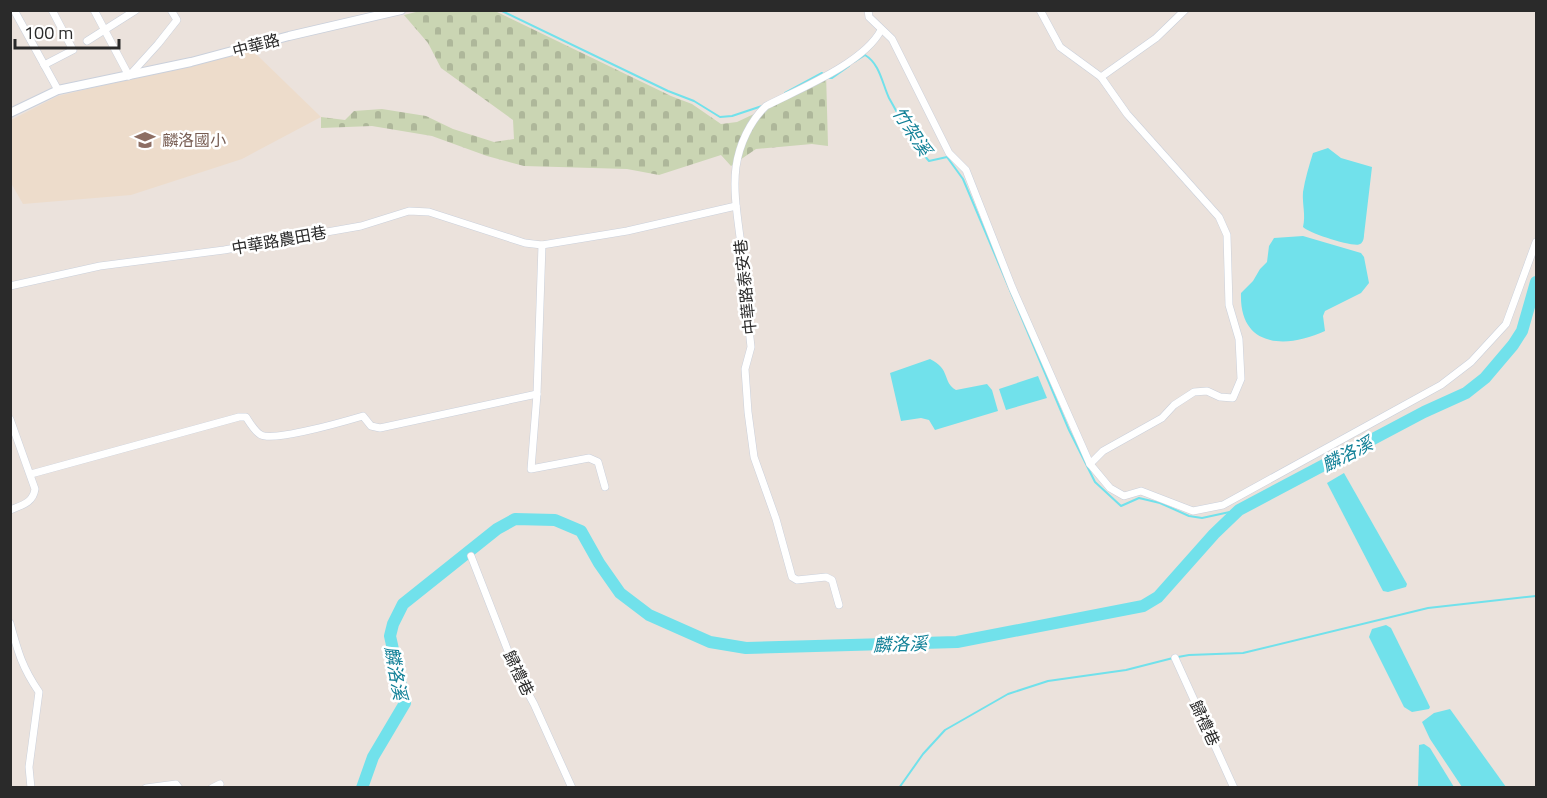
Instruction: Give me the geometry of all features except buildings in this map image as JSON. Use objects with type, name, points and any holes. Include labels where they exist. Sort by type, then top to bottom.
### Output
[{"type":"street","points":[[14,10],[58,90]]},
{"type":"street","points":[[44,64],[73,50],[52,10]]},
{"type":"street","points":[[94,10],[129,76],[177,20],[171,10]]},
{"type":"street","points":[[87,41],[136,10]]},
{"type":"street","name":"中華路","points":[[10,113],[58,90],[129,76],[401,10]]},
{"type":"street","points":[[868,10],[869,16],[892,39],[950,153],[966,170],[1012,287],[1090,464],[1110,488],[1124,496],[1141,491],[1193,511],[1223,505],[1441,385],[1471,362],[1506,324],[1536,242]]},
{"type":"street","points":[[1040,10],[1060,47],[1101,77],[1127,114],[1220,216],[1227,235],[1228,305],[1239,339],[1240,379],[1233,398],[1220,397],[1207,391],[1194,392],[1174,405],[1162,418],[1103,451],[1090,464]]},
{"type":"street","points":[[1101,77],[1156,38],[1185,10]]},
{"type":"street","name":"中華路泰安巷","points":[[840,605],[832,580],[826,577],[797,580],[792,577],[776,519],[754,457],[745,369],[751,347],[736,206],[735,170],[739,152],[757,116],[766,106],[826,76],[871,45],[881,30]]},
{"type":"street","name":"中華路農田巷","points":[[10,286],[100,266],[224,250],[361,226],[409,211],[429,212],[525,243],[542,245],[627,231],[736,206]]},
{"type":"street","points":[[542,245],[537,394],[531,469],[589,458],[597,462],[605,487]]},
{"type":"street","points":[[31,474],[239,417],[246,417],[259,435],[267,437],[318,428],[363,416],[371,426],[380,428],[537,394]]},
{"type":"street","points":[[10,419],[35,489],[34,497],[30,502],[10,510]]},
{"type":"street","name":"歸禮巷","points":[[471,556],[515,669],[534,704],[570,787]]},
{"type":"street","points":[[10,623],[19,656],[28,677],[39,692],[29,767],[31,788]]},
{"type":"street","name":"歸禮巷","points":[[1175,658],[1234,788]]},
{"type":"street","points":[[146,788],[169,784],[176,784],[179,788]]},
{"type":"street","points":[[212,788],[220,784]]},
{"type":"shaded area","name":"麟洛國小","points":[[252,50],[321,117],[242,159],[131,195],[23,204],[11,183],[11,120],[58,96]]},
{"type":"green space","points":[[420,11],[495,11],[692,104],[721,124],[737,122],[771,106],[826,72],[828,146],[812,144],[756,149],[731,166],[721,155],[659,175],[627,169],[524,166],[487,156],[432,136],[372,126],[321,128],[321,117],[345,120],[354,111],[382,109],[426,116],[453,129],[494,142],[514,139],[513,120],[441,68],[428,43],[404,15]]},
{"type":"water","points":[[1328,148],[1341,158],[1372,167],[1364,238],[1360,244],[1332,239],[1303,227],[1303,192],[1313,153]]},
{"type":"water","points":[[1303,236],[1361,253],[1364,257],[1369,283],[1361,293],[1325,311],[1323,316],[1325,331],[1295,340],[1268,339],[1256,334],[1248,325],[1242,311],[1241,293],[1267,262],[1269,246],[1274,238]]},
{"type":"water","points":[[930,359],[941,367],[949,383],[956,390],[987,384],[992,390],[998,411],[935,430],[929,420],[921,418],[901,421],[890,373]]},
{"type":"water","points":[[1038,376],[1047,398],[1006,410],[999,389]]},
{"type":"water","points":[[1344,473],[1407,584],[1406,587],[1388,592],[1383,591],[1327,483]]},
{"type":"water","points":[[1386,625],[1391,628],[1429,709],[1412,712],[1404,707],[1369,637],[1372,629]]},
{"type":"water","points":[[1450,709],[1506,787],[1462,787],[1430,739],[1422,722],[1434,713]]},
{"type":"water","points":[[1424,744],[1430,748],[1454,787],[1418,787],[1419,745]]},
{"type":"waterway","name":"竹架溪","points":[[500,10],[668,91],[694,101],[720,117],[732,116],[762,106]]},
{"type":"waterway","name":"竹架溪","points":[[854,62],[865,55],[874,63],[889,98],[923,154],[929,161],[947,157],[963,179],[1069,430],[1095,482],[1121,506],[1139,498],[1160,503],[1189,516],[1202,518],[1239,510]]},
{"type":"waterway","name":"竹架溪","points":[[785,93],[822,73],[832,78],[849,66]]},
{"type":"waterway","name":"麟洛溪","points":[[362,788],[373,757],[405,703],[390,636],[403,604],[497,529],[515,519],[555,520],[581,531],[599,563],[620,593],[649,615],[710,642],[746,648],[957,642],[1143,606],[1158,597],[1214,534],[1239,510],[1424,412],[1466,393],[1485,378],[1522,331],[1536,282]]},
{"type":"waterway","points":[[1178,657],[1243,653],[1428,608],[1536,596]]},
{"type":"waterway","points":[[899,788],[923,754],[945,730],[1008,694],[1048,681],[1126,670],[1173,658]]},
{"type":"place","name":"麟洛國小","points":[[145,140]]}]
